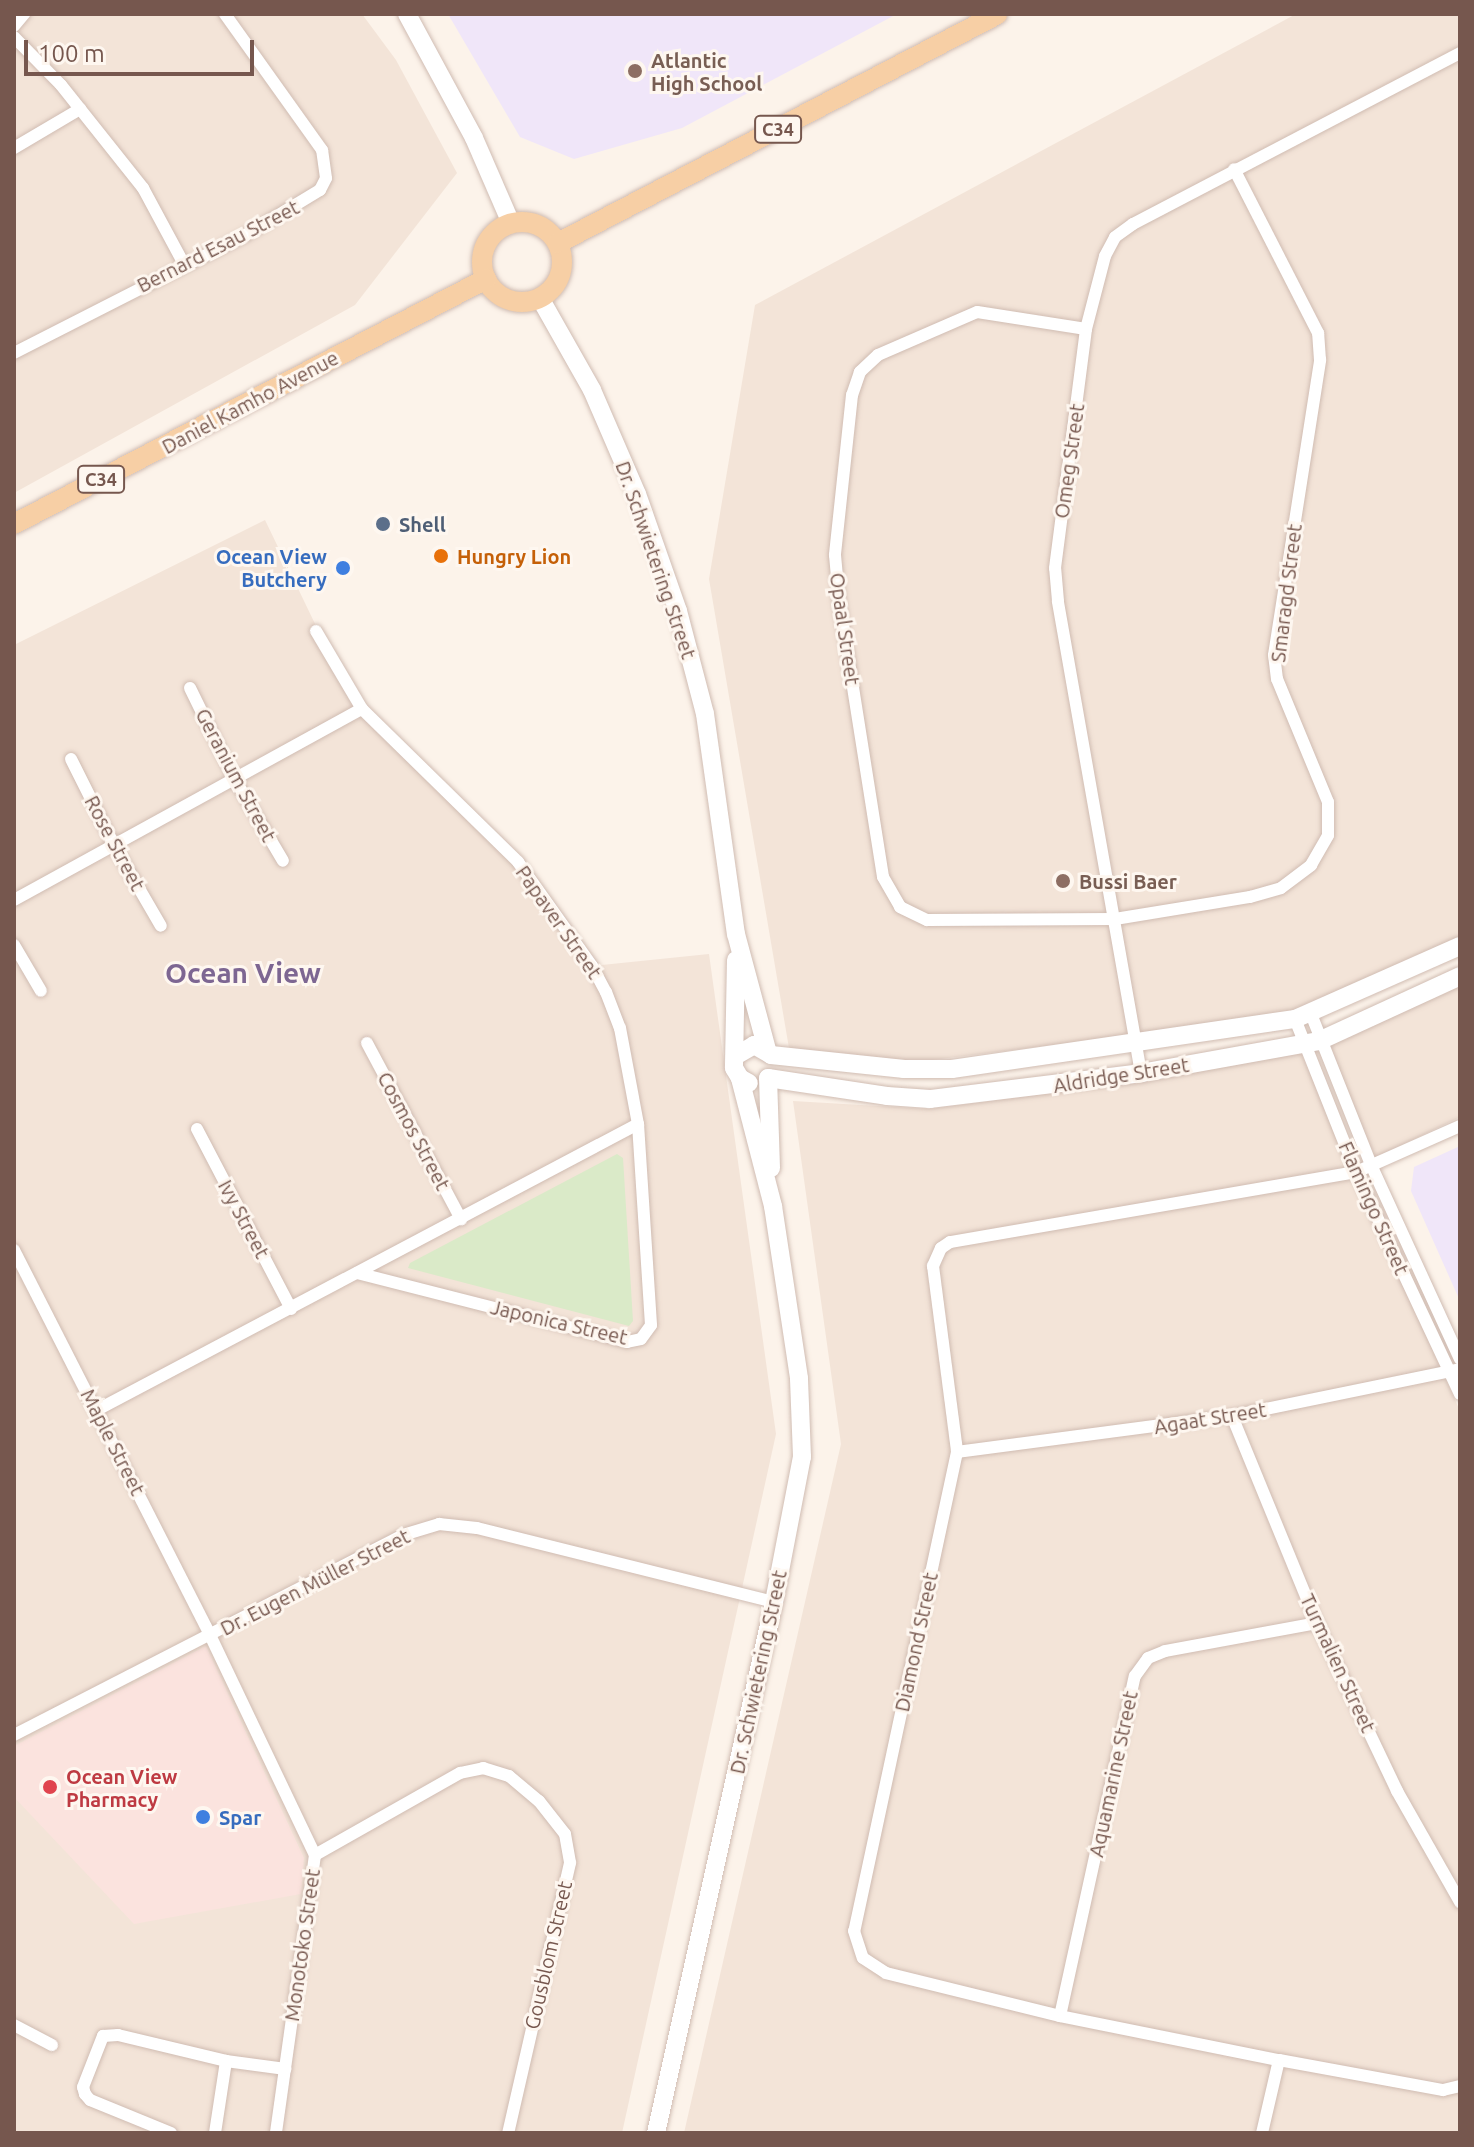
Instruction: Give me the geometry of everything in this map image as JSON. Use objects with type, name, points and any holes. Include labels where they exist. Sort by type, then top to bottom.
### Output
[{"type":"main road","name":"C34","points":[[558,243],[997,14]]},
{"type":"main road","points":[[528,222],[541,226],[558,243],[561,273],[550,291],[528,302],[511,300],[495,291],[486,279],[482,263],[488,240],[511,223],[528,222]]},
{"type":"main road","name":"Daniel Kamho Avenue","points":[[14,524],[486,279]]},
{"type":"street","points":[[14,26],[24,14]]},
{"type":"street","name":"Bernard Esau Street","points":[[14,353],[311,198],[326,178],[322,150],[225,14]]},
{"type":"street","points":[[407,14],[474,138],[511,223]]},
{"type":"street","points":[[14,37],[43,63],[143,188],[184,264]]},
{"type":"street","name":"Omeg Street","points":[[1141,1073],[1058,601],[1055,568],[1086,329],[1105,256],[1115,237],[1234,169],[1460,53]]},
{"type":"street","points":[[14,148],[80,109]]},
{"type":"street","name":"Smaragd Street","points":[[1115,919],[1250,897],[1281,888],[1311,865],[1328,835],[1328,802],[1277,679],[1274,655],[1320,360],[1318,333],[1234,169]]},
{"type":"street","name":"Dr. Schwietering Street","points":[[540,298],[592,390],[637,494],[678,611],[705,714],[736,934],[737,1055]]},
{"type":"street","name":"Opaal Street","points":[[1086,329],[977,312],[878,355],[860,372],[852,395],[835,555],[883,877],[900,907],[927,920],[1115,919]]},
{"type":"street","name":"Papaver Street","points":[[316,631],[362,709],[518,862],[592,966],[620,1028],[638,1124]]},
{"type":"street","name":"Geranium Street","points":[[190,688],[234,778],[283,861]]},
{"type":"street","points":[[14,900],[362,709]]},
{"type":"street","name":"Rose Street","points":[[71,759],[115,847],[161,926]]},
{"type":"street","name":"Dr. Schwietering Street","points":[[736,934],[769,1052]]},
{"type":"street","points":[[14,945],[41,991]]},
{"type":"street","name":"Aldridge Street","points":[[769,1052],[904,1069],[952,1069],[1134,1043],[1303,1017],[1460,946]]},
{"type":"street","name":"Aldridge Street","points":[[768,1078],[887,1096],[930,1099],[1141,1073],[1311,1042],[1460,976]]},
{"type":"street","name":"Flamingo Street","points":[[1303,1017],[1356,1172],[1455,1370],[1460,1394]]},
{"type":"street","name":"Flamingo Street","points":[[1311,1042],[1460,1359]]},
{"type":"street","name":"Cosmos Street","points":[[367,1043],[461,1219]]},
{"type":"street","points":[[747,1046],[769,1052],[773,1068],[768,1078],[757,1084],[740,1078],[734,1068],[737,1055],[747,1046]]},
{"type":"street","name":"Dr. Schwietering Street","points":[[740,1078],[773,1206]]},
{"type":"street","name":"Dr. Schwietering Street","points":[[656,2133],[774,1602],[802,1457],[803,1415],[773,1206],[768,1078]]},
{"type":"street","points":[[97,1410],[638,1124]]},
{"type":"street","name":"Japonica Street","points":[[357,1273],[627,1342],[641,1339],[651,1325],[638,1124]]},
{"type":"street","name":"Diamond Street","points":[[1460,1126],[1356,1172],[950,1242],[941,1248],[933,1266],[957,1452],[854,1931],[863,1958],[886,1973],[1060,2016],[1279,2060],[1443,2090],[1460,2086]]},
{"type":"street","name":"Ivy Street","points":[[197,1129],[291,1309]]},
{"type":"street","name":"Maple Street","points":[[14,1250],[210,1635]]},
{"type":"street","name":"Agaat Street","points":[[957,1452],[1232,1416],[1455,1370]]},
{"type":"street","name":"Turmalien Street","points":[[1232,1416],[1317,1623],[1397,1791],[1460,1902]]},
{"type":"street","name":"Dr. Eugen Müller Street","points":[[14,1735],[403,1535],[439,1524],[477,1528],[774,1602]]},
{"type":"street","name":"Aquamarine Street","points":[[1060,2016],[1135,1676],[1148,1658],[1165,1651],[1317,1623]]},
{"type":"street","name":"Monotoko Street","points":[[210,1635],[315,1855],[276,2133]]},
{"type":"street","name":"Gousblom Street","points":[[315,1855],[460,1773],[483,1768],[509,1776],[539,1801],[565,1834],[570,1863],[508,2133]]},
{"type":"street","points":[[14,2025],[52,2045]]},
{"type":"street","points":[[171,2133],[90,2100],[85,2094],[83,2087],[103,2036],[118,2035],[226,2061],[285,2069]]},
{"type":"street","points":[[1262,2133],[1279,2060]]},
{"type":"street","points":[[215,2133],[226,2061]]},
{"type":"shaded area","points":[[14,14],[362,14],[396,60],[457,173],[355,305],[14,493]]},
{"type":"shaded area","name":"Atlantic High School","points":[[448,14],[897,14],[682,128],[574,159],[520,137]]},
{"type":"shaded area","points":[[1296,14],[1460,14],[1460,937],[1307,1009],[1142,1034],[924,1061],[790,1054],[709,579],[755,305]]},
{"type":"shaded area","points":[[265,520],[318,630],[362,708],[488,832],[592,966],[709,954],[776,1434],[622,2133],[14,2133],[14,645]]},
{"type":"shaded area","points":[[1460,985],[1460,1117],[1375,1158],[1327,1047]]},
{"type":"shaded area","points":[[1301,1053],[1460,1411],[1460,2133],[684,2133],[841,1444],[793,1101],[929,1109],[1135,1082]]},
{"type":"shaded area","points":[[1460,1146],[1460,1301],[1411,1191],[1414,1167]]},
{"type":"shaded area","points":[[206,1646],[304,1858],[301,1894],[134,1924],[14,1797],[14,1746]]},
{"type":"green space","points":[[617,1154],[623,1158],[633,1321],[629,1326],[408,1268],[410,1263]]},
{"type":"place","name":"Atlantic High School","points":[[635,71]]},
{"type":"place","name":"Shell","points":[[383,524]]},
{"type":"place","name":"Hungry Lion","points":[[441,556]]},
{"type":"place","name":"Ocean View Butchery","points":[[343,568]]},
{"type":"place","name":"Bussi Baer","points":[[1063,881]]},
{"type":"place","name":"Ocean View Pharmacy","points":[[50,1787]]},
{"type":"place","name":"Spar","points":[[203,1817]]},
{"type":"district","name":"Ocean View","points":[[243,973]]}]
